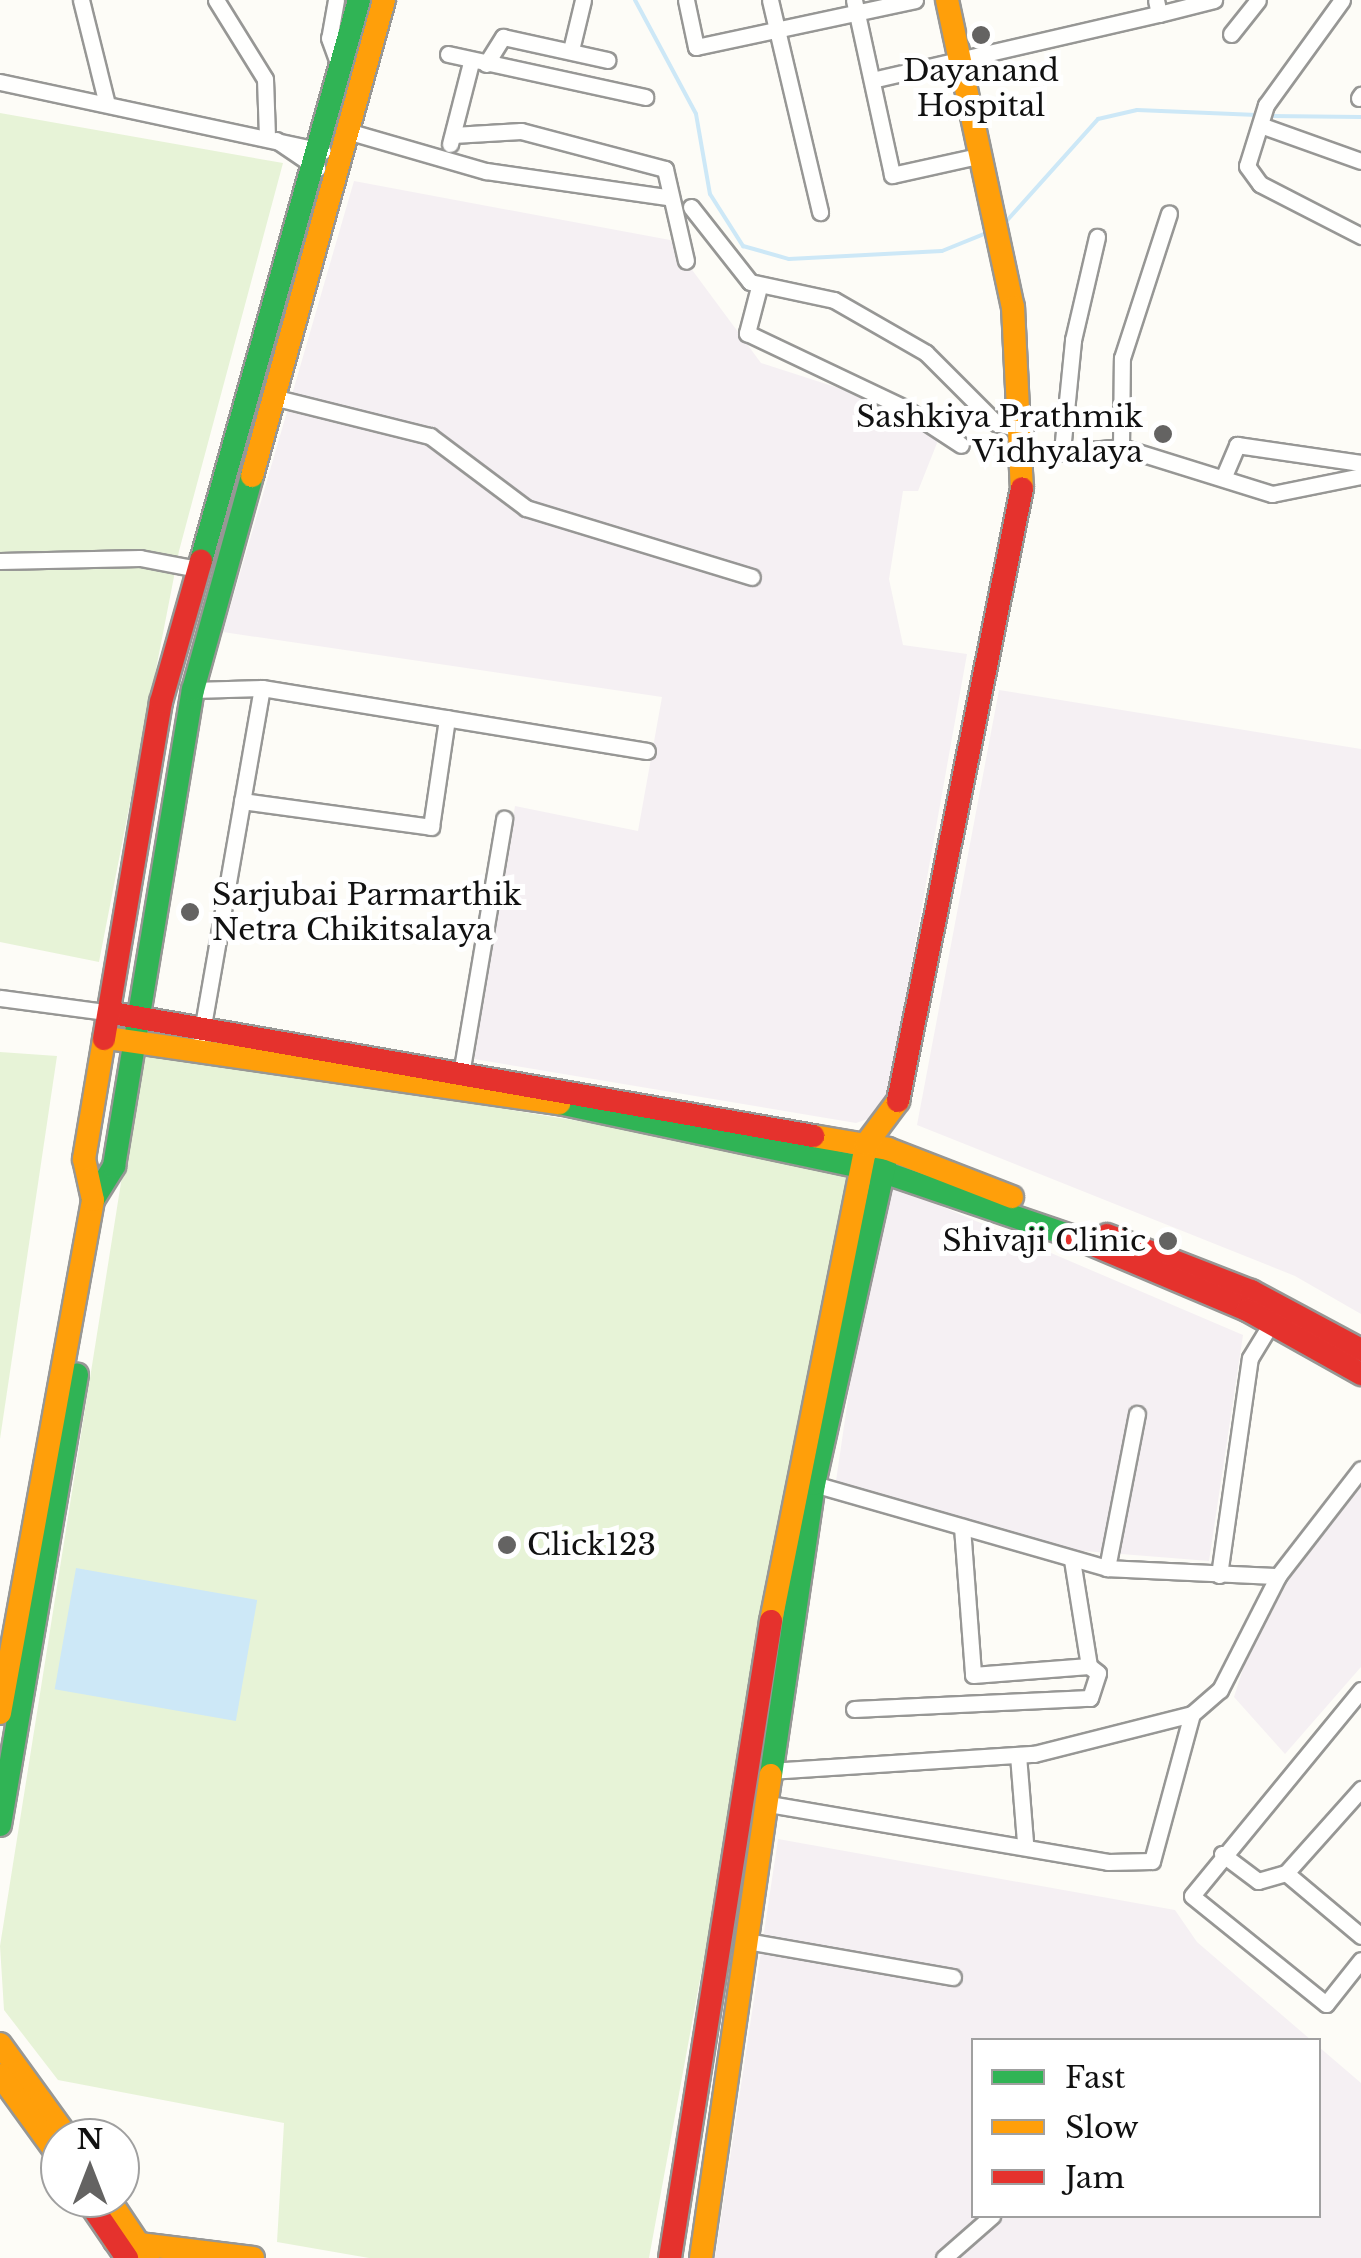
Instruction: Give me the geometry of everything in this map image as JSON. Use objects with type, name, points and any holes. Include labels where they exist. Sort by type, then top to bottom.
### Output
[{"type":"street","points":[[80,0],[106,100]]},
{"type":"street","points":[[216,0],[265,78],[272,139]]},
{"type":"street","points":[[336,0],[329,38],[341,72]]},
{"type":"street","points":[[0,1825],[136,1043],[192,690],[272,398],[328,163],[341,72],[359,0]]},
{"type":"street","points":[[0,1713],[92,1200],[84,1159],[112,1014],[161,702],[198,569],[328,163],[347,130],[384,0]]},
{"type":"street","points":[[571,50],[582,0]]},
{"type":"street","points":[[686,0],[696,47],[776,31],[856,7],[914,0]]},
{"type":"street","points":[[770,0],[820,212]]},
{"type":"street","points":[[670,2258],[793,1480],[874,1158],[918,1041],[1023,456],[1025,430],[1004,264],[958,64],[948,0]]},
{"type":"street","points":[[872,80],[958,64],[1157,7],[1214,0]]},
{"type":"street","points":[[1231,34],[1258,0]]},
{"type":"street","points":[[1342,0],[1264,119],[1247,166],[1260,184],[1361,236]]},
{"type":"street","points":[[856,7],[892,175],[982,155]]},
{"type":"street","points":[[446,158],[478,65],[504,38],[608,60]]},
{"type":"street","points":[[448,54],[478,65],[646,97]]},
{"type":"street","points":[[0,82],[106,100],[272,139],[328,163]]},
{"type":"street","points":[[1264,119],[1361,162]]},
{"type":"street","points":[[347,130],[538,181],[668,197]]},
{"type":"street","points":[[452,135],[520,132],[665,169],[668,197],[686,261]]},
{"type":"street","points":[[691,206],[725,258],[759,287],[834,300],[926,352],[996,423],[1025,430]]},
{"type":"street","points":[[1121,447],[1122,358],[1169,213]]},
{"type":"street","points":[[1062,450],[1072,340],[1097,237]]},
{"type":"street","points":[[759,287],[747,333],[904,406],[961,446]]},
{"type":"street","points":[[272,398],[430,436],[526,508],[752,578]]},
{"type":"street","points":[[1224,476],[1236,444],[1361,463]]},
{"type":"street","points":[[1023,456],[1121,447],[1272,494],[1361,476]]},
{"type":"street","points":[[0,561],[140,558],[198,569]]},
{"type":"street","points":[[192,690],[262,688],[646,751]]},
{"type":"street","points":[[201,1035],[262,688]]},
{"type":"street","points":[[242,801],[431,826],[447,718]]},
{"type":"street","points":[[462,1068],[504,819]]},
{"type":"street","points":[[0,998],[140,1017],[201,1035],[874,1158],[1017,1213],[1272,1322],[1361,1374]]},
{"type":"street","points":[[107,1038],[136,1043],[201,1035],[462,1068],[874,1158],[1252,1292],[1361,1350]]},
{"type":"street","points":[[701,2258],[763,1803],[814,1484],[874,1158]]},
{"type":"street","points":[[92,1200],[114,1166]]},
{"type":"street","points":[[1219,1575],[1250,1358],[1272,1322]]},
{"type":"street","points":[[1107,1568],[1136,1414]]},
{"type":"street","points":[[769,1771],[1018,1755],[1192,1714],[1220,1690],[1278,1576],[1361,1469]]},
{"type":"street","points":[[814,1484],[1107,1568],[1278,1576]]},
{"type":"street","points":[[854,1708],[1096,1697],[1098,1670],[1088,1666],[974,1674],[962,1527]]},
{"type":"street","points":[[1072,1560],[1088,1666]]},
{"type":"street","points":[[1361,1690],[1222,1854],[1192,1896],[1326,2004],[1361,1960]]},
{"type":"street","points":[[763,1803],[1025,1842],[1108,1862],[1152,1861],[1192,1714]]},
{"type":"street","points":[[1018,1755],[1025,1842]]},
{"type":"street","points":[[1222,1854],[1258,1882],[1286,1872],[1361,1789]]},
{"type":"street","points":[[1286,1872],[1358,1927]]},
{"type":"street","points":[[746,1940],[953,1977]]},
{"type":"street","points":[[0,2044],[54,2118]]},
{"type":"street","points":[[0,2075],[40,2130]]},
{"type":"street","points":[[104,2218],[131,2249],[254,2258]]},
{"type":"street","points":[[117,2218],[131,2249]]},
{"type":"street","points":[[944,2258],[990,2218]]},
{"type":"shaded area","points":[[354,181],[670,240],[761,363],[854,393],[939,438],[918,491],[903,491],[889,579],[903,645],[967,654],[885,1113],[856,1123],[474,1059],[515,806],[638,831],[662,697],[223,632]]},
{"type":"shaded area","points":[[999,690],[1361,749],[1361,1314],[1295,1276],[917,1125]]},
{"type":"shaded area","points":[[880,1180],[1243,1335],[1209,1561],[1071,1550],[836,1481]]},
{"type":"shaded area","points":[[1361,1475],[1361,1667],[1285,1754],[1234,1697],[1270,1584]]},
{"type":"shaded area","points":[[778,1839],[1175,1910],[1197,1942],[1309,2038],[971,2038],[971,2218],[1321,2218],[1321,2049],[1361,2083],[1361,2258],[715,2258]]},
{"type":"green space","points":[[0,113],[283,163],[179,551],[99,962],[0,942]]},
{"type":"green space","points":[[142,1050],[849,1165],[649,2258],[369,2258],[277,2242],[284,2123],[58,2080],[4,2010],[0,1946]]},
{"type":"green space","points":[[0,1052],[57,1056],[0,1439]]},
{"type":"water","points":[[76,1568],[257,1600],[236,1721],[55,1689]]},
{"type":"waterway","points":[[635,0],[696,114],[710,194],[743,246],[789,259],[942,251],[989,232]]},
{"type":"waterway","points":[[1002,226],[1098,119],[1137,110],[1257,115]]},
{"type":"waterway","points":[[1266,116],[1361,117]]},
{"type":"traffic: fast","points":[[201,561],[359,0]]},
{"type":"traffic: fast","points":[[93,1200],[114,1166],[193,690],[252,476]]},
{"type":"traffic: fast","points":[[559,1103],[883,1172],[1074,1237]]},
{"type":"traffic: fast","points":[[771,1775],[814,1484],[886,1158]]},
{"type":"traffic: fast","points":[[0,1825],[77,1375]]},
{"type":"traffic: slow","points":[[252,476],[384,0]]},
{"type":"traffic: slow","points":[[947,0],[1013,307],[1022,488]]},
{"type":"traffic: slow","points":[[107,1038],[559,1103]]},
{"type":"traffic: slow","points":[[0,1713],[93,1200],[84,1159],[104,1039]]},
{"type":"traffic: slow","points":[[771,1621],[866,1144],[898,1101]]},
{"type":"traffic: slow","points":[[813,1136],[888,1149],[1012,1197]]},
{"type":"traffic: slow","points":[[701,2258],[771,1775]]},
{"type":"traffic: slow","points":[[0,2044],[54,2118]]},
{"type":"traffic: slow","points":[[0,2075],[40,2130]]},
{"type":"traffic: slow","points":[[121,2218],[148,2258]]},
{"type":"traffic: slow","points":[[115,2241],[253,2258]]},
{"type":"traffic: jam","points":[[898,1101],[1022,488]]},
{"type":"traffic: jam","points":[[104,1039],[161,702],[201,561]]},
{"type":"traffic: jam","points":[[112,1013],[813,1136]]},
{"type":"traffic: jam","points":[[1107,1235],[1251,1291],[1361,1350]]},
{"type":"traffic: jam","points":[[1074,1237],[1247,1310],[1361,1374]]},
{"type":"traffic: jam","points":[[670,2258],[771,1621]]},
{"type":"traffic: jam","points":[[100,2218],[127,2258]]},
{"type":"place","name":"Dayanand Hospital","points":[[981,35]]},
{"type":"place","name":"Sashkiya Prathmik Vidhyalaya","points":[[1163,434]]},
{"type":"place","name":"Sarjubai Parmarthik Netra Chikitsalaya","points":[[190,912]]},
{"type":"place","name":"Shivaji Clinic","points":[[1168,1241]]},
{"type":"place","name":"Click123","points":[[507,1545]]}]
